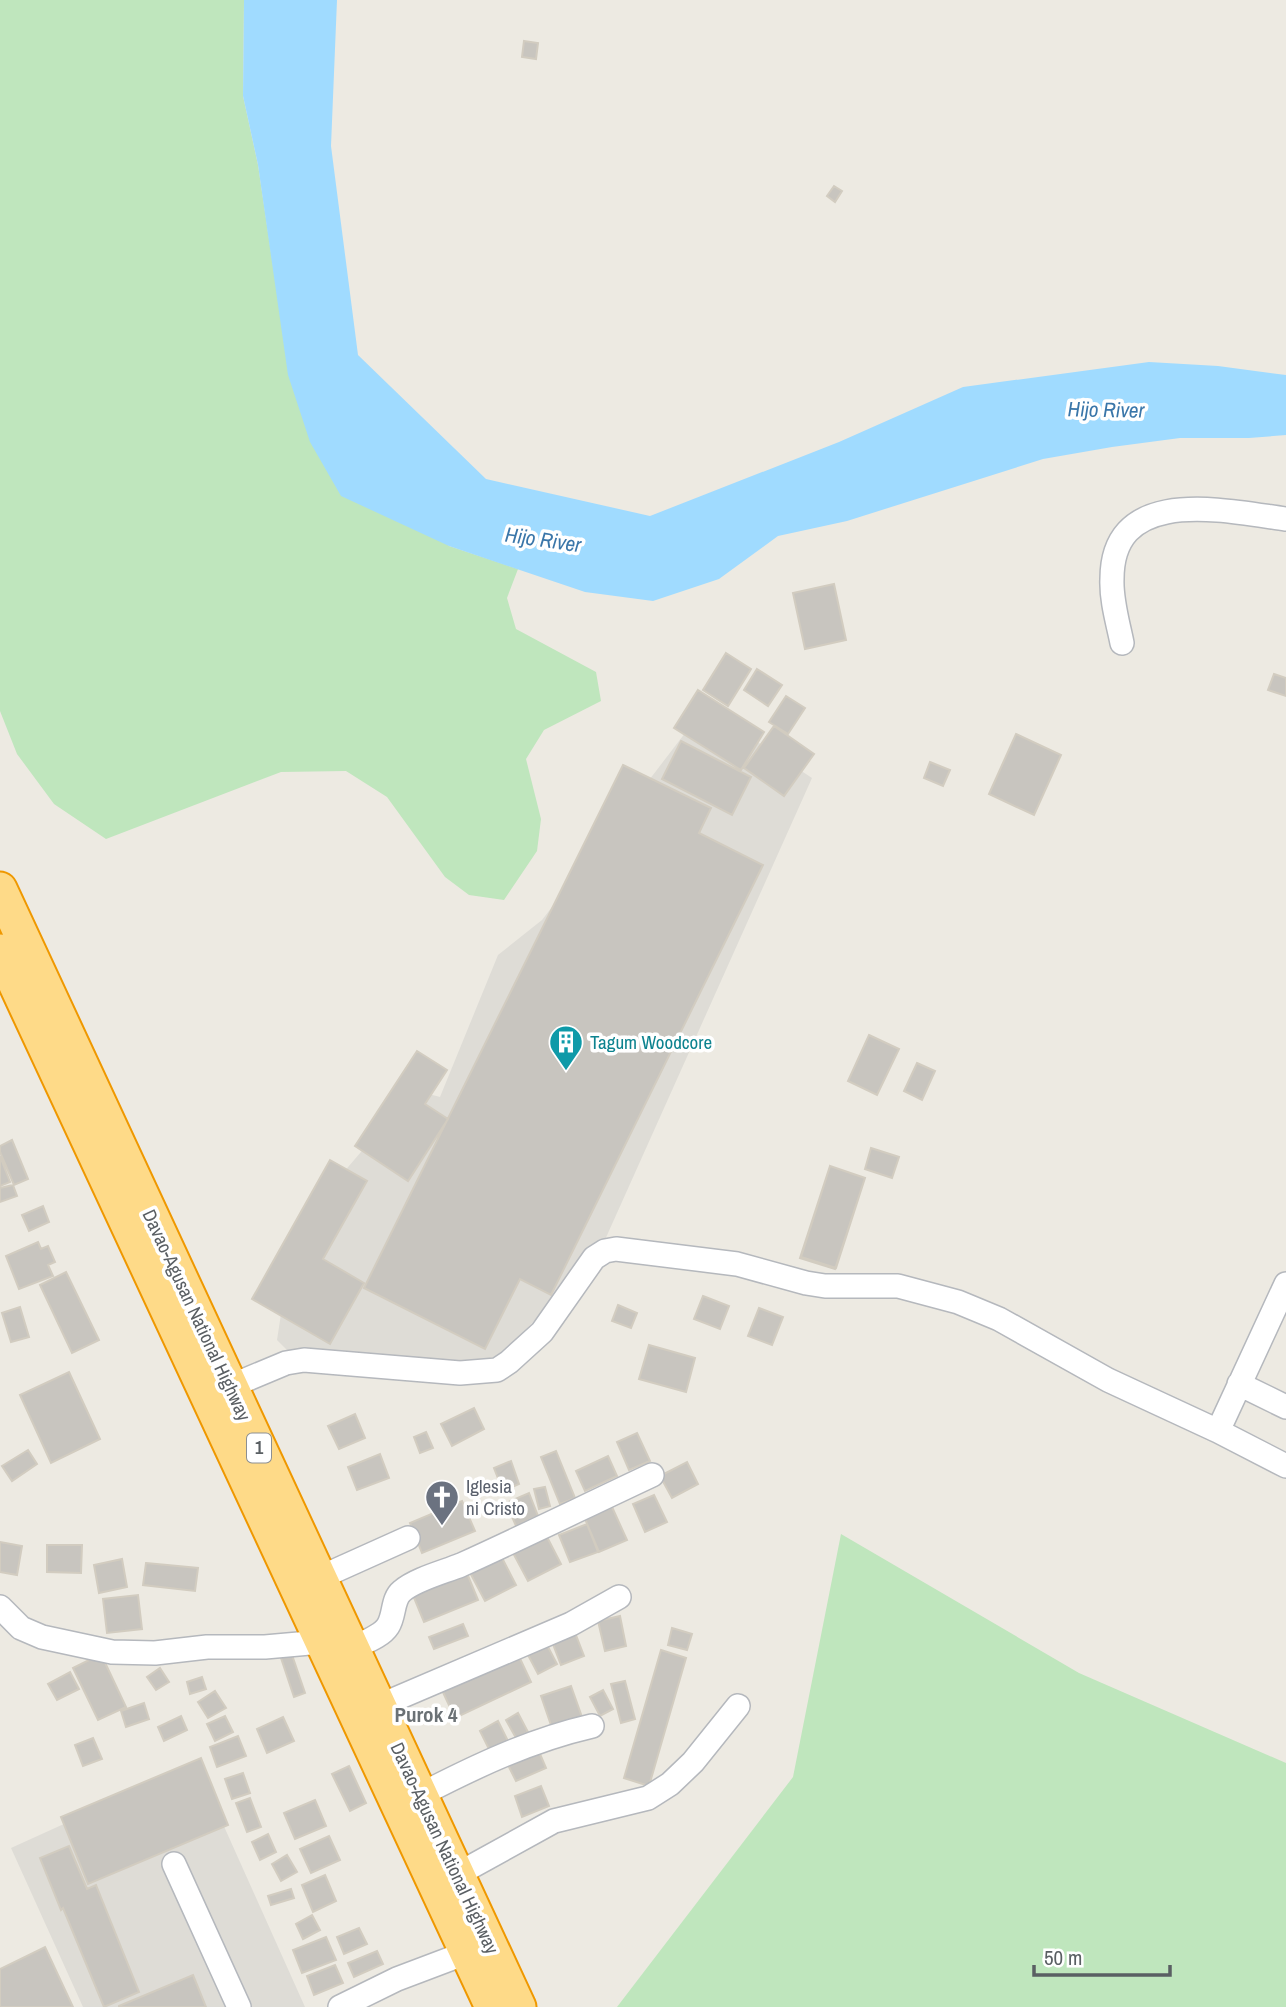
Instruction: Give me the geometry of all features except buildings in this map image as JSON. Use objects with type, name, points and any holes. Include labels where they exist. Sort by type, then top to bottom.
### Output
[{"type":"highway","name":"Davao-Agusan National Highway","points":[[0,889],[218,1391],[319,1578],[336,1645],[379,1706],[458,1874],[492,2007]]},
{"type":"highway","name":"Davao-Agusan National Highway","points":[[0,951],[218,1391],[478,1948],[519,2007]]},
{"type":"street","points":[[1122,643],[1112,579],[1116,550],[1131,528],[1152,515],[1180,508],[1286,519]]},
{"type":"street","points":[[218,1391],[286,1363],[304,1360],[460,1373],[497,1370],[542,1332],[594,1258],[605,1251],[617,1250],[737,1264],[825,1286],[898,1286],[958,1302],[999,1318],[1108,1380],[1218,1430],[1286,1465]]},
{"type":"street","points":[[1218,1430],[1286,1284]]},
{"type":"street","points":[[1239,1384],[1286,1406]]},
{"type":"street","points":[[0,1607],[22,1628],[42,1637],[112,1652],[155,1653],[207,1647],[336,1645],[379,1634],[387,1628],[397,1597],[401,1591],[412,1585],[652,1475]]},
{"type":"street","points":[[319,1578],[408,1538]]},
{"type":"street","points":[[379,1706],[571,1624],[619,1597]]},
{"type":"street","points":[[458,1874],[554,1821],[648,1798],[670,1784],[693,1762],[738,1706]]},
{"type":"street","points":[[420,1795],[521,1746],[592,1726]]},
{"type":"street","points":[[174,1864],[239,2007]]},
{"type":"street","points":[[340,2007],[375,1999],[397,1979],[478,1948]]},
{"type":"shaded area","name":"Tagum Woodcore","points":[[705,707],[812,778],[604,1242],[492,1368],[292,1355],[277,1340],[283,1301],[331,1187],[414,1090],[440,1097],[498,955],[542,920]]},
{"type":"shaded area","points":[[196,1764],[305,2007],[83,2007],[11,1848]]},
{"type":"green space","points":[[0,0],[244,0],[243,96],[258,165],[279,306],[449,546],[518,569],[507,598],[516,629],[596,672],[601,701],[544,730],[526,759],[541,819],[537,851],[504,900],[469,895],[445,877],[387,797],[346,771],[281,772],[106,839],[54,804],[17,754],[0,711]]},
{"type":"green space","points":[[841,1534],[1079,1673],[1286,1763],[1286,2007],[617,2007],[793,1777]]},
{"type":"water","name":"Hijo River","points":[[244,0],[337,0],[331,146],[358,355],[486,479],[650,516],[839,442],[963,387],[1149,362],[1218,366],[1286,375],[1286,435],[1180,438],[1043,459],[847,521],[778,536],[719,579],[653,601],[585,592],[449,546],[341,496],[310,442],[288,375],[258,165],[243,96]]},
{"type":"place","name":"Tagum Woodcore","points":[[566,1072]]},
{"type":"place","name":"Iglesia ni Cristo","points":[[442,1527]]},
{"type":"district","name":"Purok 4","points":[[426,1715]]}]
